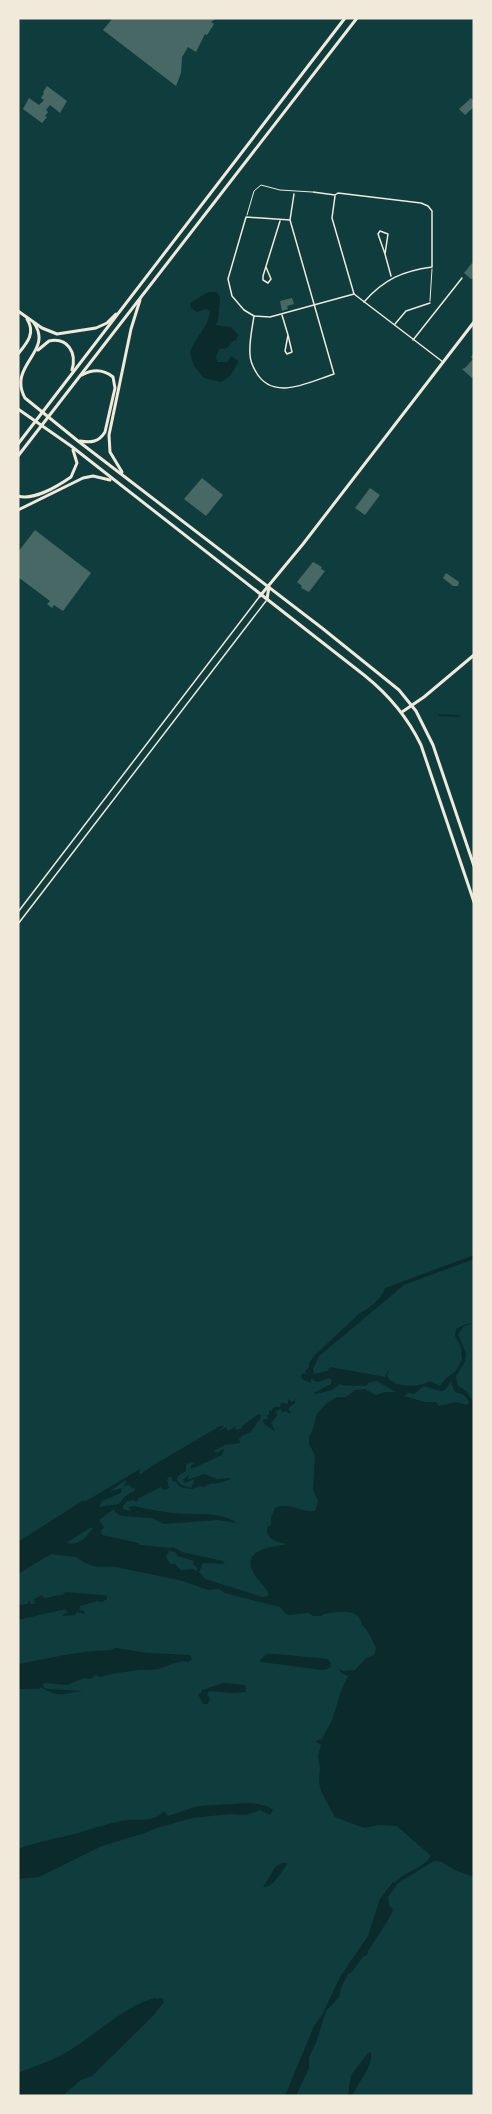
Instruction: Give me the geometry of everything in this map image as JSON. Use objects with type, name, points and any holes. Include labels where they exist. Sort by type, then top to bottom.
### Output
[{"type":"main road","points":[[18,444],[345,18]]},
{"type":"main road","points":[[18,456],[357,18]]},
{"type":"main road","points":[[130,480],[114,462],[110,452],[109,435],[135,312],[148,287]]},
{"type":"main road","points":[[18,311],[48,332],[57,334],[90,330],[107,323],[124,306]]},
{"type":"main road","points":[[18,354],[31,334],[30,324],[23,315]]},
{"type":"main road","points":[[260,596],[474,322]]},
{"type":"main road","points":[[34,323],[40,332],[40,340],[25,366],[20,381],[23,394],[29,403],[269,586],[399,690],[412,705],[433,745],[474,866]]},
{"type":"main road","points":[[30,358],[49,341],[62,342],[70,348],[73,354],[74,366],[71,375]]},
{"type":"main road","points":[[78,378],[89,372],[100,371],[112,377],[115,388],[103,436],[92,442],[78,441]]},
{"type":"main road","points":[[18,408],[71,446],[373,683],[402,712],[421,745],[474,902]]},
{"type":"main road","points":[[18,495],[33,496],[71,477],[77,463],[71,446]]},
{"type":"main road","points":[[18,510],[83,477],[100,477],[115,482]]},
{"type":"main road","points":[[267,600],[269,586]]},
{"type":"main road","points":[[402,712],[474,655]]},
{"type":"street","points":[[314,192],[421,203],[430,208],[432,267],[392,277],[364,302]]},
{"type":"street","points":[[254,316],[250,356],[254,369],[262,381],[276,388],[286,388],[334,374],[290,220],[294,194]]},
{"type":"street","points":[[336,195],[332,218],[354,294],[442,362]]},
{"type":"street","points":[[290,220],[246,217],[228,279],[232,296],[240,306],[254,316],[264,317],[354,294]]},
{"type":"street","points":[[266,267],[280,220]]},
{"type":"street","points":[[385,254],[388,234],[380,231],[378,234],[392,277]]},
{"type":"street","points":[[413,340],[462,278]]},
{"type":"street","points":[[394,325],[406,311],[430,303]]},
{"type":"street","points":[[282,314],[288,334],[292,349],[291,354],[285,351],[288,334]]},
{"type":"street","points":[[18,912],[260,596]]},
{"type":"street","points":[[18,924],[267,600]]},
{"type":"lane","points":[[246,217],[258,186],[314,192]]},
{"type":"lane","points":[[430,303],[432,267]]},
{"type":"water","points":[[208,292],[216,292],[220,297],[218,321],[215,325],[231,327],[238,335],[227,348],[219,349],[216,357],[217,362],[227,362],[231,356],[238,363],[230,376],[221,382],[204,378],[194,366],[190,353],[207,323],[210,312],[206,309],[197,312],[191,308],[190,303]]},
{"type":"water","points":[[474,1255],[474,1259],[404,1285],[319,1356],[313,1369],[314,1374],[327,1371],[330,1367],[385,1377],[389,1369],[387,1376],[400,1385],[413,1386],[430,1381],[440,1386],[455,1372],[462,1360],[461,1347],[455,1336],[456,1329],[466,1324],[474,1323],[464,1326],[458,1334],[466,1354],[465,1361],[456,1377],[458,1386],[466,1391],[474,1403],[474,1877],[442,1862],[434,1861],[398,1883],[388,1897],[389,1906],[393,1909],[390,1917],[368,1954],[348,1974],[339,1997],[326,2011],[309,2057],[309,2068],[296,2096],[285,2096],[314,2026],[322,2015],[340,1977],[368,1936],[380,1899],[393,1882],[395,1883],[423,1864],[431,1856],[397,1826],[379,1825],[364,1828],[335,1817],[321,1791],[318,1756],[321,1745],[315,1741],[322,1739],[332,1720],[348,1676],[341,1673],[339,1669],[355,1670],[366,1658],[374,1655],[376,1648],[360,1619],[352,1613],[335,1612],[321,1616],[313,1616],[309,1613],[289,1615],[280,1607],[225,1593],[219,1589],[208,1590],[183,1581],[116,1567],[96,1567],[76,1557],[52,1554],[18,1574],[18,1542],[82,1501],[86,1501],[140,1469],[141,1474],[220,1426],[224,1426],[217,1433],[226,1427],[228,1431],[236,1426],[237,1430],[260,1414],[261,1417],[250,1433],[239,1439],[240,1443],[225,1445],[214,1451],[217,1453],[224,1449],[222,1455],[191,1469],[195,1463],[191,1462],[186,1465],[186,1471],[178,1476],[177,1480],[180,1484],[191,1488],[195,1479],[185,1483],[183,1480],[190,1474],[187,1480],[204,1474],[217,1479],[231,1479],[192,1489],[180,1487],[172,1481],[172,1477],[169,1477],[167,1480],[169,1488],[164,1490],[161,1487],[139,1498],[136,1502],[127,1501],[123,1506],[123,1509],[130,1511],[129,1507],[134,1506],[172,1513],[214,1515],[237,1523],[218,1520],[164,1524],[152,1518],[122,1516],[114,1509],[99,1520],[104,1527],[101,1531],[102,1535],[140,1545],[173,1547],[182,1552],[223,1561],[225,1564],[203,1563],[199,1572],[205,1579],[262,1597],[268,1596],[268,1592],[253,1572],[250,1564],[251,1558],[261,1550],[287,1544],[276,1541],[268,1535],[267,1527],[271,1525],[271,1517],[275,1508],[290,1506],[315,1511],[318,1501],[313,1490],[315,1456],[309,1443],[309,1437],[317,1414],[337,1397],[346,1397],[355,1390],[364,1389],[376,1395],[396,1392],[377,1381],[368,1383],[366,1386],[340,1384],[332,1390],[316,1394],[314,1393],[331,1384],[332,1380],[329,1378],[318,1382],[312,1378],[311,1383],[302,1379],[301,1375],[304,1373],[307,1375],[305,1371],[315,1355],[375,1302],[385,1288]],"holes":[[[451,1382],[455,1392],[466,1397],[469,1402],[467,1405],[456,1402],[439,1406],[436,1402],[425,1402],[404,1396],[408,1393],[414,1394],[424,1386],[440,1391],[445,1390]],[[127,1481],[123,1487],[129,1485],[133,1489],[134,1486],[135,1490],[124,1497],[119,1504],[99,1507],[102,1501],[121,1493],[122,1488],[109,1492]],[[90,1528],[93,1528],[79,1542],[66,1543]],[[169,1551],[175,1552],[178,1556],[194,1561],[193,1564],[198,1569],[196,1571],[181,1570],[175,1564],[170,1564],[166,1557]]]},
{"type":"water","points":[[297,1398],[288,1409],[291,1414],[285,1411],[282,1413],[281,1409],[276,1411],[277,1416],[271,1423],[275,1431],[264,1424],[263,1420],[269,1418],[266,1416],[269,1410],[280,1407],[281,1403],[288,1404],[288,1399],[292,1402]]},
{"type":"water","points":[[66,1592],[102,1595],[107,1596],[107,1599],[80,1606],[79,1609],[85,1614],[77,1612],[75,1615],[63,1616],[67,1613],[66,1609],[18,1620],[18,1605],[28,1604],[29,1600],[31,1604],[35,1604],[34,1599],[42,1595],[46,1598]]},
{"type":"water","points":[[116,1648],[147,1653],[190,1655],[192,1659],[189,1662],[178,1662],[155,1669],[100,1677],[96,1675],[90,1679],[84,1678],[67,1685],[45,1683],[43,1685],[47,1689],[84,1691],[58,1694],[41,1687],[39,1689],[18,1689],[19,1664]]},
{"type":"water","points":[[267,1654],[328,1659],[331,1663],[330,1668],[323,1670],[261,1662],[260,1660]]},
{"type":"water","points":[[223,1683],[245,1685],[246,1692],[209,1691],[208,1704],[203,1704],[198,1694],[202,1690]]},
{"type":"water","points":[[251,1803],[267,1806],[273,1810],[270,1815],[260,1810],[246,1815],[229,1814],[193,1818],[156,1828],[102,1846],[39,1877],[18,1879],[18,1849],[26,1846],[116,1822],[152,1818],[164,1811],[168,1816],[198,1806]]},
{"type":"water","points":[[287,1863],[287,1865],[271,1885],[263,1887],[276,1866]]},
{"type":"water","points":[[155,1998],[162,1998],[164,2002],[153,2016],[92,2076],[81,2080],[62,2096],[18,2096],[18,2073],[64,2054],[124,2012]]},
{"type":"water","points":[[371,2052],[370,2063],[365,2074],[353,2095],[348,2095],[351,2075]]},
{"type":"building","points":[[113,18],[217,18],[211,22],[214,24],[207,35],[205,34],[196,52],[188,47],[182,57],[181,73],[176,86],[103,30]]},
{"type":"building","points":[[47,86],[67,101],[60,113],[50,105],[46,110],[48,112],[45,116],[47,117],[42,123],[23,109],[29,98],[39,105],[44,100],[41,98]]},
{"type":"building","points":[[471,98],[474,101],[474,107],[465,115],[459,109]]},
{"type":"building","points":[[472,263],[474,278],[471,279],[464,273]]},
{"type":"building","points":[[292,298],[294,304],[282,311],[280,301]]},
{"type":"building","points":[[474,353],[472,378],[462,369],[473,359],[471,357]]},
{"type":"building","points":[[202,478],[223,495],[206,516],[184,499]]},
{"type":"building","points":[[370,488],[380,495],[365,515],[355,508]]},
{"type":"building","points":[[35,530],[91,573],[63,611],[54,605],[52,608],[47,604],[50,601],[18,577],[18,552]]},
{"type":"building","points":[[313,562],[325,571],[309,592],[301,588],[302,586],[297,582]]},
{"type":"building","points":[[446,573],[459,582],[458,586],[453,586],[443,578]]},
{"type":"waterway","points":[[439,715],[459,716]]}]
